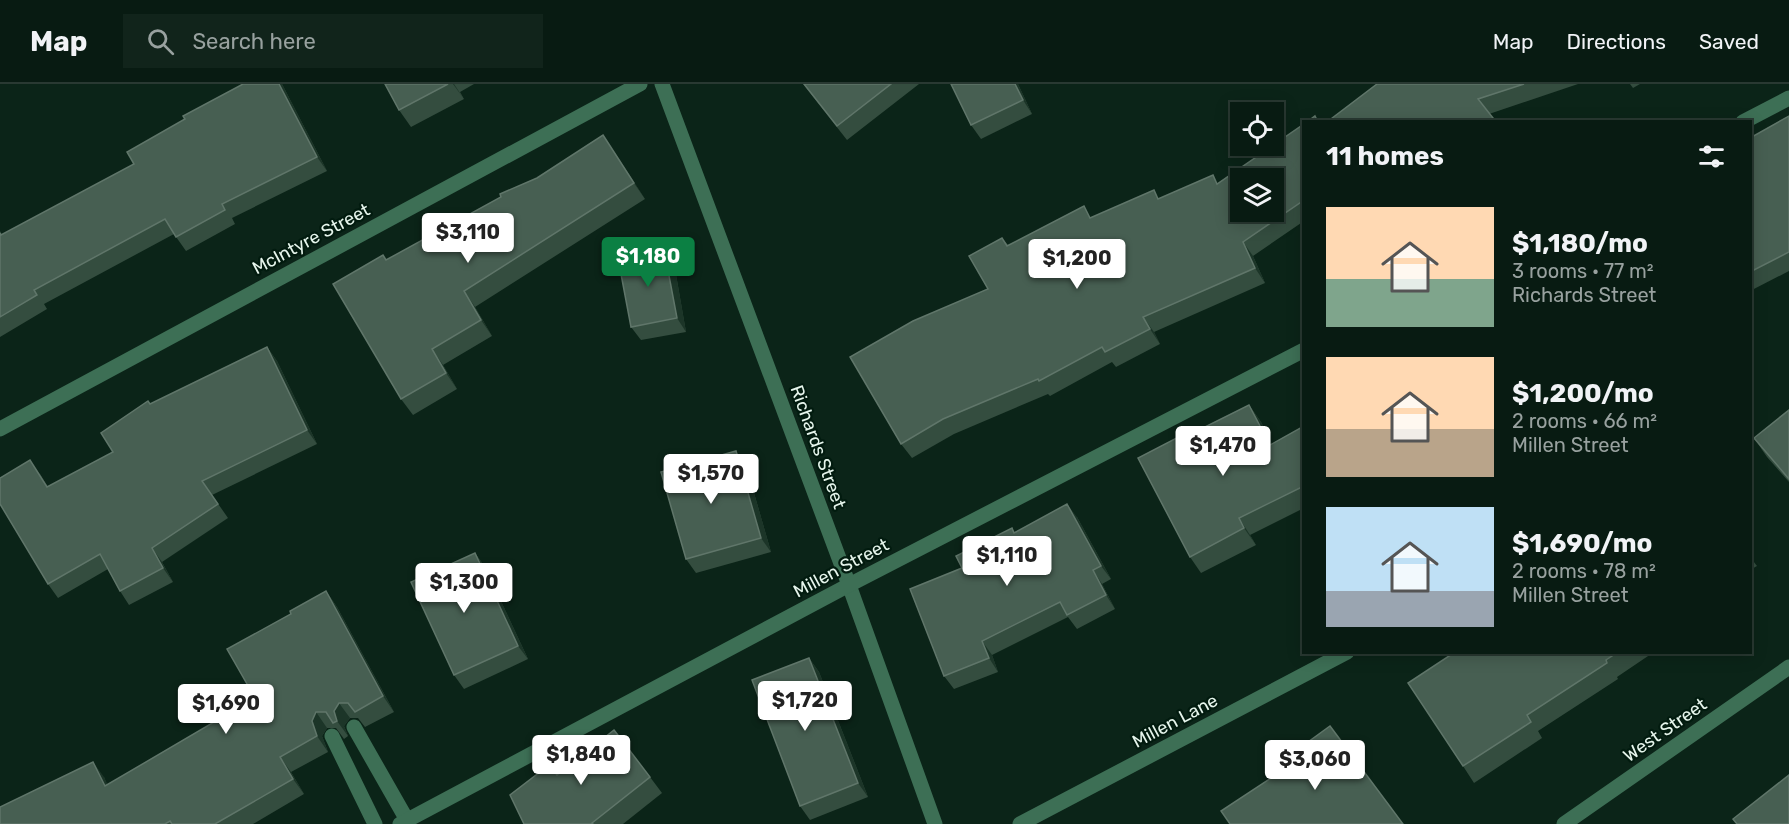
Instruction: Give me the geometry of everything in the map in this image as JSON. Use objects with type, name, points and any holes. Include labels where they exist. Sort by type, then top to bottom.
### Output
[{"type":"street","name":"McIntyre Street","points":[[0,429],[640,84]]},
{"type":"street","name":"Richards Street","points":[[662,84],[849,585],[935,824]]},
{"type":"street","points":[[1747,120],[1789,98]]},
{"type":"street","name":"Millen Street","points":[[403,822],[849,585],[1302,351]]},
{"type":"street","name":"Millen Lane","points":[[1020,824],[1343,654]]},
{"type":"street","name":"West Street","points":[[1564,824],[1581,819],[1789,667]]},
{"type":"street","points":[[354,727],[403,822]]},
{"type":"street","points":[[332,736],[375,824]]},
{"type":"building","points":[[243,84],[279,84],[317,157],[222,204],[225,210],[176,237],[165,219],[34,290],[37,295],[0,317],[0,233],[1,235],[134,164],[127,152],[185,119],[183,116]]},
{"type":"building","points":[[385,84],[448,84],[399,110]]},
{"type":"building","points":[[804,84],[891,84],[837,126]]},
{"type":"building","points":[[951,84],[1015,84],[1023,100],[971,125]]},
{"type":"building","points":[[1377,84],[1524,84],[1478,99],[1493,118],[1491,120],[1330,120]]},
{"type":"building","points":[[1789,116],[1789,252],[1752,271],[1752,137]]},
{"type":"building","points":[[1302,125],[1302,201],[1284,214],[1284,168],[1240,168],[1258,156],[1284,156],[1284,138]]},
{"type":"building","points":[[603,135],[634,183],[464,291],[481,320],[432,349],[446,373],[401,399],[333,284],[383,255],[386,260],[501,197],[500,194],[537,178]]},
{"type":"building","points":[[1213,175],[1217,184],[1230,175],[1230,222],[1272,222],[1243,242],[1255,268],[1143,317],[1150,329],[1105,352],[1102,347],[1039,381],[1038,379],[943,419],[901,444],[850,357],[913,321],[988,289],[969,256],[1002,238],[1007,246],[1084,206],[1090,218],[1154,190],[1158,199]]},
{"type":"building","points":[[664,249],[677,318],[631,327],[618,258]]},
{"type":"building","points":[[267,347],[307,430],[202,481],[218,504],[152,548],[163,568],[120,591],[100,554],[48,584],[0,504],[0,478],[30,460],[47,487],[113,452],[101,433],[148,401],[150,404]]},
{"type":"building","points":[[1249,405],[1270,445],[1302,427],[1302,487],[1239,518],[1244,528],[1190,557],[1138,458],[1192,430],[1193,433]]},
{"type":"building","points":[[1789,410],[1789,479],[1754,438]]},
{"type":"building","points":[[736,451],[761,538],[686,559],[661,472]]},
{"type":"building","points":[[1067,504],[1101,566],[1093,570],[1106,595],[1067,615],[1060,602],[982,641],[989,658],[944,676],[910,589],[962,568],[956,556],[1012,528],[1014,533]]},
{"type":"building","points":[[475,553],[518,646],[454,675],[411,582]]},
{"type":"building","points":[[326,591],[383,696],[355,712],[348,703],[339,703],[334,711],[337,721],[333,723],[326,712],[316,712],[312,721],[317,736],[280,757],[293,779],[215,824],[172,824],[170,821],[165,824],[0,824],[0,807],[93,762],[105,786],[255,698],[227,649],[291,614],[290,611]]},
{"type":"building","points":[[1452,654],[1615,654],[1606,660],[1607,663],[1527,715],[1531,722],[1463,766],[1408,683]]},
{"type":"building","points":[[809,658],[858,783],[800,806],[752,680]]},
{"type":"building","points":[[1330,726],[1403,824],[1230,824],[1221,811],[1280,772],[1275,766]]},
{"type":"building","points":[[614,730],[650,777],[593,824],[524,824],[510,795],[549,765],[557,775]]},
{"type":"building","points":[[1789,775],[1789,824],[1737,824],[1733,819]]}]
